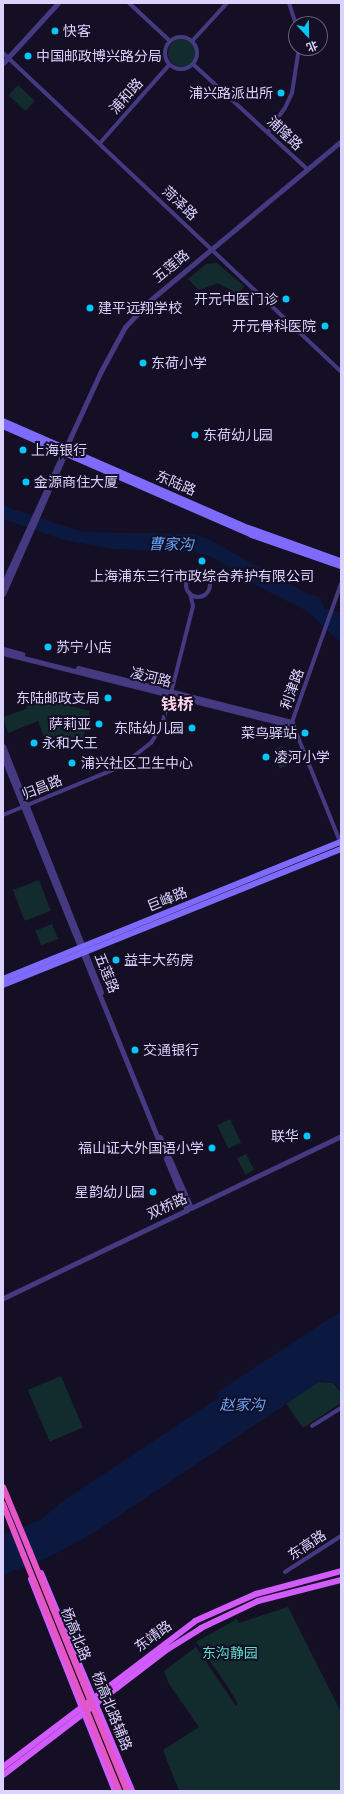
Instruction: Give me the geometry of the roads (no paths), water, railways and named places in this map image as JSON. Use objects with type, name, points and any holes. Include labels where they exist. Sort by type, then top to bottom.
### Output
[{"type":"highway","name":"杨高北路","points":[[3,1487],[27,1553],[120,1791]]},
{"type":"highway","name":"杨高北路","points":[[3,1504],[27,1553],[127,1791]]},
{"type":"main road","name":"东陆路","points":[[3,421],[65,451],[252,535],[341,566]]},
{"type":"main road","name":"东陆路","points":[[3,426],[248,528],[341,562]]},
{"type":"main road","name":"巨峰路","points":[[3,985],[83,950],[341,843]]},
{"type":"main road","name":"巨峰路","points":[[3,979],[83,950],[341,849]]},
{"type":"main road","name":"杨高北路辅路","points":[[27,1553],[49,1588],[93,1696],[98,1703],[132,1791]]},
{"type":"main road","name":"杨高北路辅路","points":[[27,1553],[35,1594],[57,1647],[79,1708],[84,1713],[115,1791]]},
{"type":"main road","name":"东靖路","points":[[3,1767],[164,1642],[206,1615],[256,1594],[341,1571]]},
{"type":"main road","name":"东靖路","points":[[3,1775],[168,1649],[227,1614],[284,1592],[341,1580]]},
{"type":"street","points":[[3,63],[58,3]]},
{"type":"street","points":[[129,3],[169,40]]},
{"type":"street","points":[[194,39],[172,38],[169,40],[166,44],[169,65],[189,68],[194,65],[194,39],[227,3]]},
{"type":"street","points":[[289,3],[293,16]]},
{"type":"street","name":"菏泽路","points":[[3,53],[341,371]]},
{"type":"street","points":[[268,132],[286,108],[292,93],[298,56]]},
{"type":"street","name":"浦和路","points":[[100,143],[169,65]]},
{"type":"street","name":"浦隆路","points":[[194,65],[307,169]]},
{"type":"street","name":"五莲路","points":[[3,594],[39,509],[109,354],[125,327],[145,305],[341,141]]},
{"type":"street","name":"五莲路","points":[[3,584],[28,535]]},
{"type":"street","name":"归昌路","points":[[3,815],[115,769],[139,755],[158,733],[171,693],[193,606],[210,585],[201,574],[188,579],[186,585],[190,593],[193,606]]},
{"type":"street","name":"利津路","points":[[341,584],[292,724],[341,843]]},
{"type":"street","points":[[190,593],[201,596]]},
{"type":"street","name":"凌河路","points":[[3,649],[292,724]]},
{"type":"street","name":"凌河路","points":[[3,653],[171,693]]},
{"type":"street","name":"五莲路","points":[[3,746],[25,806],[189,1209]]},
{"type":"street","name":"五莲路","points":[[3,757],[25,806]]},
{"type":"street","name":"双桥路","points":[[3,1298],[341,1136]]},
{"type":"street","points":[[312,1426],[341,1408]]},
{"type":"street","name":"东高路","points":[[285,1572],[341,1536]]},
{"type":"water","name":"曹家沟","points":[[3,503],[12,509],[83,532],[193,534],[208,539],[308,594],[320,597],[324,609],[340,612],[341,643],[307,611],[259,587],[213,557],[193,552],[114,549],[64,540],[3,519]]},
{"type":"water","name":"赵家沟","points":[[341,1311],[341,1392],[336,1384],[322,1380],[95,1532],[49,1557],[3,1575],[3,1534],[41,1520],[60,1503],[218,1398],[219,1391]]},
{"type":"place","name":"快客","points":[[55,31]]},
{"type":"place","name":"中国邮政博兴路分局","points":[[28,56]]},
{"type":"place","name":"浦兴路派出所","points":[[281,93]]},
{"type":"place","name":"开元中医门诊","points":[[286,299]]},
{"type":"place","name":"建平远翔学校","points":[[90,308]]},
{"type":"place","name":"开元骨科医院","points":[[325,326]]},
{"type":"place","name":"东荷小学","points":[[143,363]]},
{"type":"place","name":"东荷幼儿园","points":[[195,435]]},
{"type":"place","name":"上海银行","points":[[23,450]]},
{"type":"place","name":"金源商住大厦","points":[[26,482]]},
{"type":"place","name":"上海浦东三行市政综合养护有限公司","points":[[202,561]]},
{"type":"place","name":"苏宁小店","points":[[48,647]]},
{"type":"place","name":"东陆邮政支局","points":[[108,698]]},
{"type":"place","name":"萨莉亚","points":[[99,724]]},
{"type":"place","name":"东陆幼儿园","points":[[192,728]]},
{"type":"place","name":"菜鸟驿站","points":[[305,733]]},
{"type":"place","name":"永和大王","points":[[34,743]]},
{"type":"place","name":"凌河小学","points":[[266,757]]},
{"type":"place","name":"浦兴社区卫生中心","points":[[72,763]]},
{"type":"place","name":"益丰大药房","points":[[116,960]]},
{"type":"place","name":"交通银行","points":[[135,1050]]},
{"type":"place","name":"联华","points":[[307,1136]]},
{"type":"place","name":"福山证大外国语小学","points":[[212,1148]]},
{"type":"place","name":"星韵幼儿园","points":[[153,1192]]},
{"type":"district","name":"钱桥","points":[[177,704]]},
{"type":"park label","name":"东沟静园","points":[[230,1653]]}]
